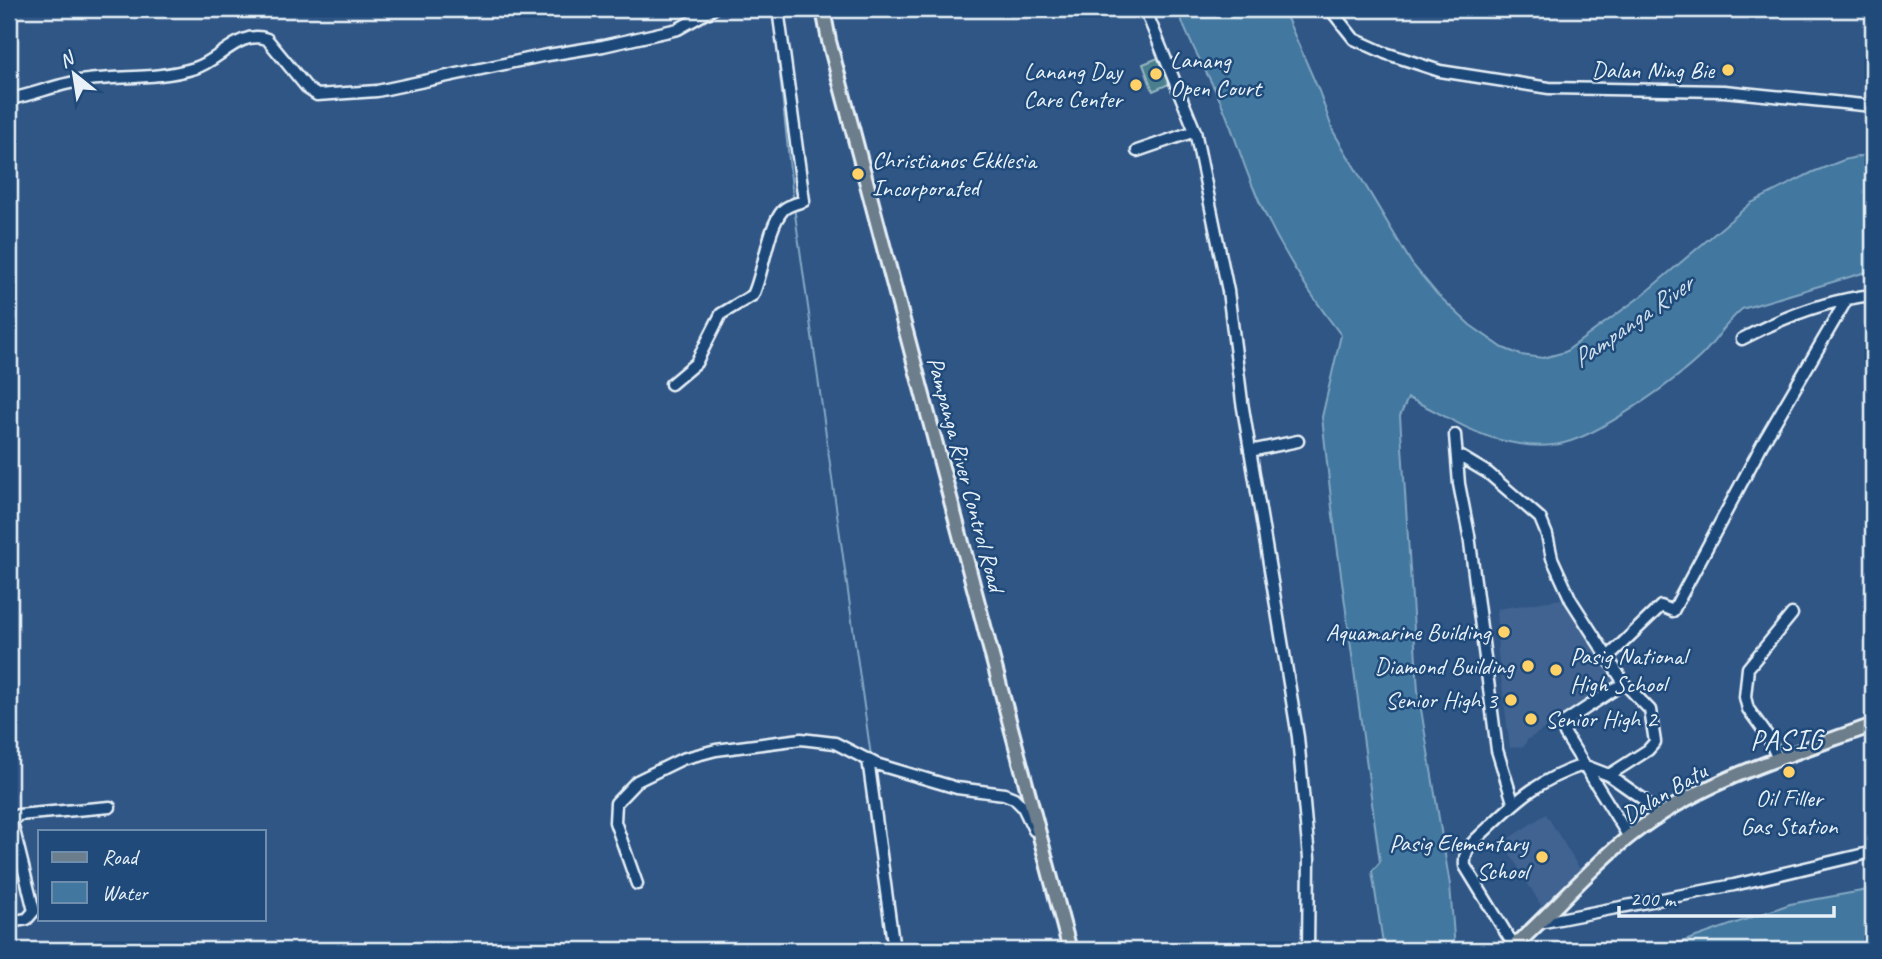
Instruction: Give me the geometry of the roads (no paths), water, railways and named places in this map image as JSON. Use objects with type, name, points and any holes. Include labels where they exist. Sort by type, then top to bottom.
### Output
[{"type":"main road","name":"Pampanga River Control Road","points":[[823,9],[874,213],[1070,950]]},
{"type":"main road","name":"Dalan Batu","points":[[1512,948],[1629,837],[1656,819],[1710,787],[1873,725]]},
{"type":"street","points":[[9,99],[86,80],[161,75],[197,68],[248,38],[257,36],[267,39],[307,89],[317,94],[377,91],[678,29],[713,9]]},
{"type":"street","points":[[671,384],[696,363],[721,314],[753,295],[769,240],[782,211],[804,201],[779,9]]},
{"type":"street","points":[[1145,9],[1195,131],[1228,291],[1250,451],[1298,737],[1309,858],[1308,950]]},
{"type":"street","points":[[1330,9],[1354,39],[1385,53],[1440,71],[1549,88],[1724,91],[1873,106]]},
{"type":"street","points":[[1137,150],[1195,131]]},
{"type":"street","points":[[1742,339],[1783,319],[1847,299],[1873,295]]},
{"type":"street","points":[[1608,657],[1661,606],[1673,611],[1764,441],[1847,299]]},
{"type":"street","points":[[1455,435],[1459,484],[1496,750],[1507,791],[1513,802]]},
{"type":"street","points":[[1250,451],[1298,441]]},
{"type":"street","points":[[1458,455],[1488,472],[1540,518],[1552,558],[1567,591],[1624,683],[1650,710],[1655,743],[1609,775]]},
{"type":"street","points":[[1778,759],[1767,735],[1748,709],[1745,696],[1748,668],[1792,614]]},
{"type":"street","points":[[1624,683],[1565,722],[1565,734],[1629,837]]},
{"type":"street","points":[[637,884],[615,821],[616,803],[637,781],[682,759],[716,750],[801,738],[835,743],[871,761],[957,788],[1004,794],[1014,798],[1023,807],[1045,848]]},
{"type":"street","points":[[871,761],[894,950]]},
{"type":"street","points":[[1512,948],[1465,866],[1464,857],[1468,846],[1513,802],[1541,783],[1583,765],[1609,775],[1643,799],[1656,819]]},
{"type":"street","points":[[9,922],[27,919],[34,911],[12,822],[18,815],[110,807]]},
{"type":"street","points":[[1539,923],[1734,885],[1873,852]]},
{"type":"water","name":"Pampanga River","points":[[1178,9],[1283,9],[1319,91],[1333,131],[1412,264],[1437,294],[1470,325],[1503,348],[1521,355],[1543,358],[1565,352],[1640,297],[1751,203],[1813,172],[1873,153],[1873,270],[1742,309],[1688,368],[1616,419],[1579,438],[1557,445],[1541,446],[1500,440],[1476,432],[1408,398],[1400,416],[1418,691],[1450,885],[1455,950],[1384,950],[1372,871],[1380,862],[1322,417],[1341,335],[1304,282],[1271,226],[1223,107],[1187,34]]},
{"type":"water","points":[[1873,889],[1873,950],[1659,950],[1790,904]]},
{"type":"waterway","points":[[773,9],[793,198]]},
{"type":"waterway","points":[[794,207],[871,756]]},
{"type":"place","name":"Dalan Ning Bie","points":[[1728,70]]},
{"type":"place","name":"Lanang Open Court","points":[[1156,74]]},
{"type":"place","name":"Lanang Day Care Center","points":[[1136,85]]},
{"type":"place","name":"Christianos Ekklesia Incorporated","points":[[858,174]]},
{"type":"place","name":"Aquamarine Building","points":[[1504,632]]},
{"type":"place","name":"Diamond Building","points":[[1528,666]]},
{"type":"place","name":"Pasig National High School","points":[[1556,670]]},
{"type":"place","name":"Senior High 3","points":[[1511,700]]},
{"type":"place","name":"Senior High 2","points":[[1531,719]]},
{"type":"place","name":"Oil Filler Gas Station","points":[[1789,772]]},
{"type":"place","name":"Pasig Elementary School","points":[[1542,857]]},
{"type":"district","name":"PASIG","points":[[1787,739]]}]
